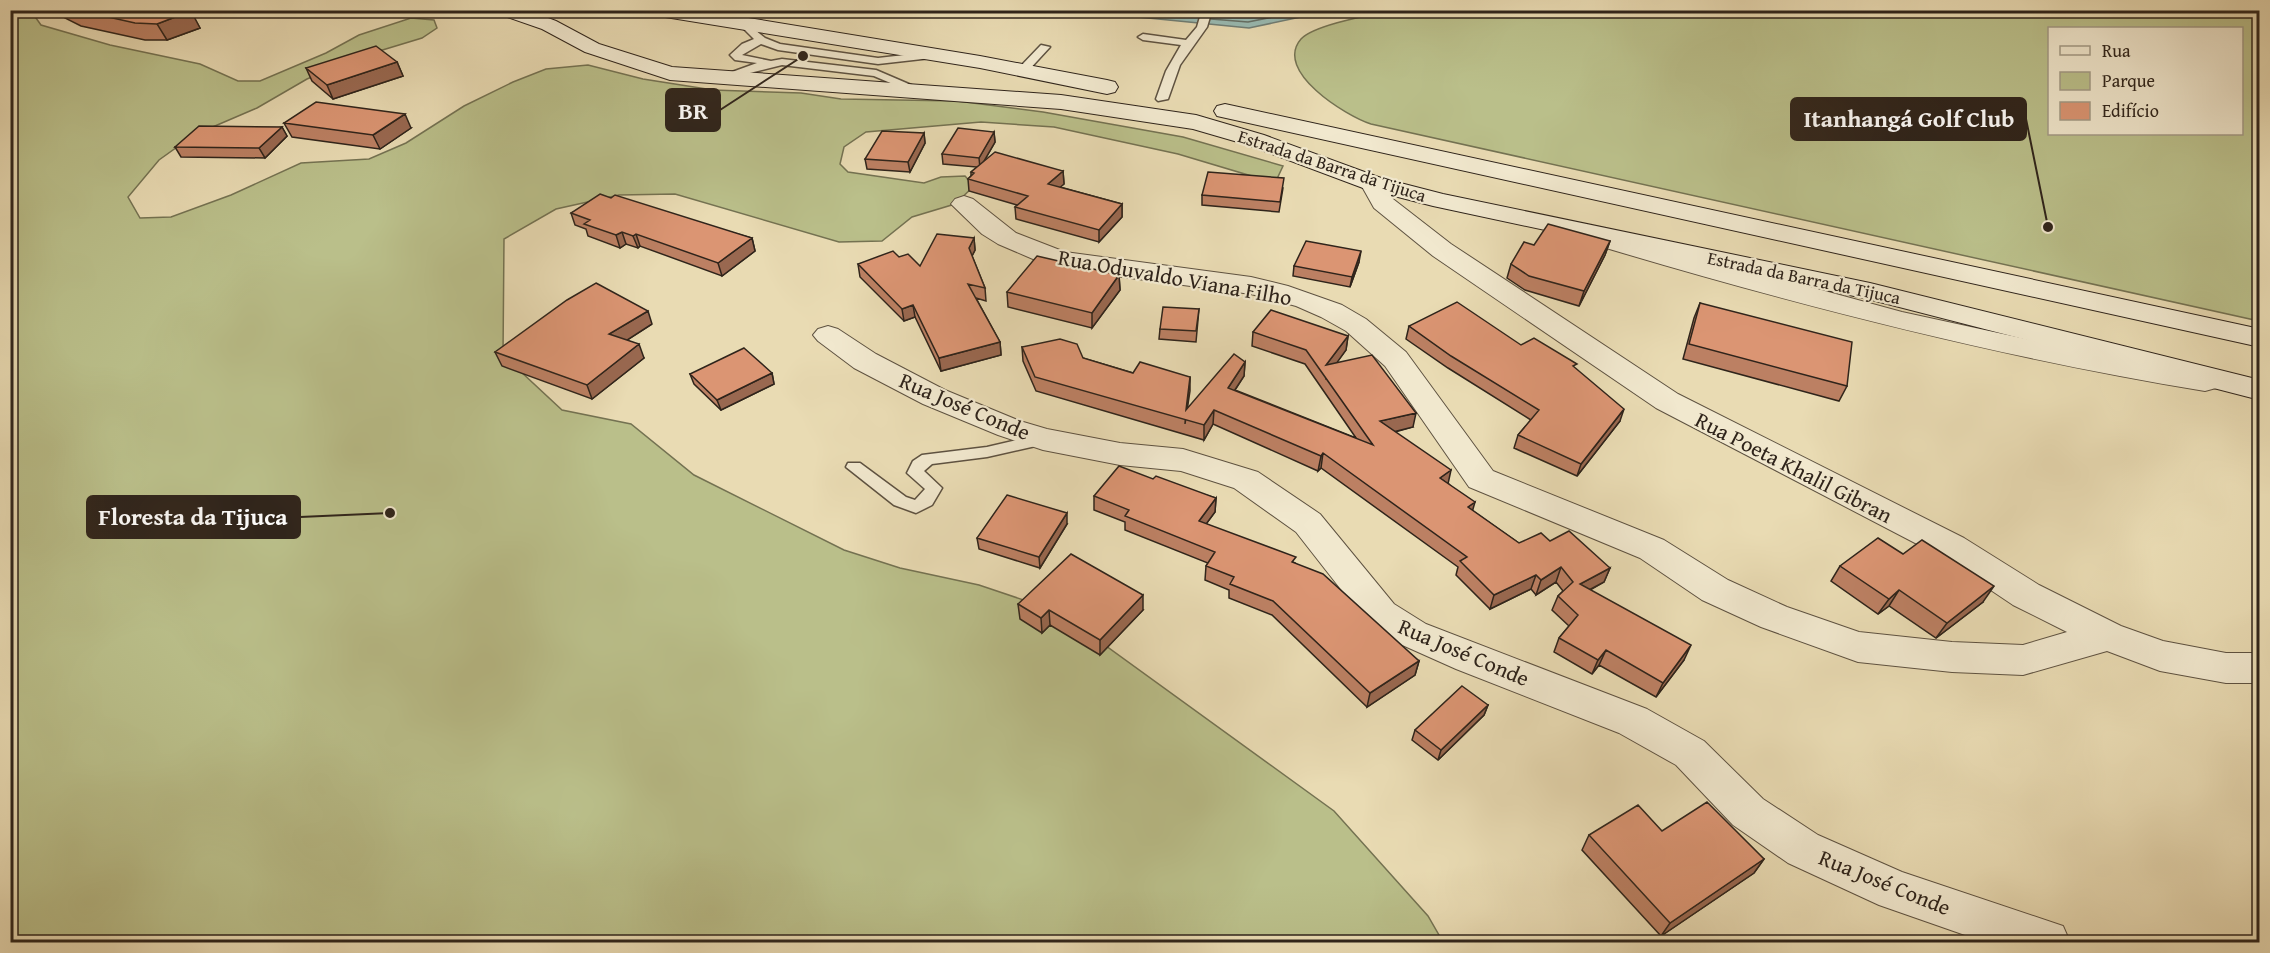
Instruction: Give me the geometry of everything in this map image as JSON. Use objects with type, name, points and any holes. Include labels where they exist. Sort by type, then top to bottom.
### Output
[{"type":"street","name":"Estrada da Barra da Tijuca","points":[[506,10],[549,25],[592,48],[670,73],[1061,102],[1196,122],[1256,140],[1372,183],[1442,201],[1557,225],[1697,267],[2029,350],[2134,370],[2252,388]]},
{"type":"street","name":"Estrada da Barra da Tijuca","points":[[659,10],[1022,70],[2259,338]]},
{"type":"street","points":[[963,94],[999,91],[1012,83],[1013,78],[1008,73],[980,62]]},
{"type":"street","name":"Rua Poeta Khalil Gibran","points":[[1372,183],[1383,203],[1442,250],[1667,401],[1952,547],[2026,595],[2108,636],[2160,656],[2226,668],[2259,668]]},
{"type":"street","name":"Rua Oduvaldo Viana Filho","points":[[964,204],[992,229],[1025,246],[1064,260],[1244,285],[1329,309],[1358,326],[1388,350],[1417,383],[1463,459],[1481,479],[1599,525],[1652,549],[1715,591],[1774,616],[1858,647],[1952,657],[2023,660],[2108,636]]},
{"type":"street","name":"Rua José Conde","points":[[828,335],[865,361],[934,397],[1009,428],[1043,438],[1120,454],[1183,460],[1246,480],[1308,523],[1381,614],[1413,634],[1642,726],[1690,753],[1748,812],[1803,849],[1895,890],[2047,942]]},
{"type":"lane","points":[[1162,99],[1174,65],[1188,43],[1204,27],[1207,10]]},
{"type":"lane","points":[[744,24],[761,40],[778,47],[870,61],[931,55]]},
{"type":"lane","points":[[1143,37],[1188,43]]},
{"type":"lane","points":[[761,40],[746,46],[736,56],[876,73],[914,90]]},
{"type":"lane","points":[[1022,70],[1045,47]]},
{"type":"lane","points":[[724,78],[759,66],[782,62]]},
{"type":"lane","points":[[854,467],[900,501],[916,507],[926,501],[934,488],[915,474],[919,465],[928,459],[987,452],[1043,438]]},
{"type":"green space","points":[[10,11],[31,11],[41,25],[110,45],[200,64],[238,81],[260,81],[326,53],[359,35],[411,18],[434,20],[437,28],[422,38],[366,55],[307,79],[257,108],[194,135],[159,160],[128,197],[140,218],[171,217],[231,195],[301,163],[369,159],[406,143],[464,106],[513,82],[546,69],[588,65],[643,79],[713,90],[801,93],[841,99],[957,101],[1043,112],[1183,137],[1283,166],[1275,183],[1178,154],[1054,127],[981,122],[866,132],[844,147],[840,164],[848,172],[924,183],[941,177],[965,176],[974,186],[955,204],[912,217],[882,241],[839,242],[675,194],[619,195],[556,209],[504,239],[503,355],[562,410],[631,424],[694,475],[844,550],[900,568],[979,585],[1059,612],[1334,811],[1428,916],[1443,942],[11,942]]},
{"type":"green space","points":[[1389,11],[2259,11],[2259,321],[1371,124],[1330,102],[1304,78],[1297,65],[1295,52],[1301,39],[1318,29]]},
{"type":"water","points":[[1103,11],[1329,11],[1249,28],[1138,17]]},
{"type":"building","points":[[77,10],[191,11],[157,24],[135,23]]},
{"type":"building","points":[[376,46],[397,62],[327,85],[306,68]]},
{"type":"building","points":[[316,102],[405,114],[373,135],[284,123]]},
{"type":"building","points":[[199,126],[282,127],[259,148],[175,147]]},
{"type":"building","points":[[958,128],[994,132],[979,158],[942,154]]},
{"type":"building","points":[[882,131],[924,133],[908,162],[865,159]]},
{"type":"building","points":[[995,152],[1063,171],[1048,184],[1122,204],[1099,230],[1015,207],[1028,196],[968,179],[974,173],[971,172]]},
{"type":"building","points":[[1208,172],[1284,178],[1280,202],[1202,195]]},
{"type":"building","points":[[600,194],[611,198],[615,195],[752,238],[718,263],[636,234],[633,236],[622,232],[616,235],[584,224],[590,220],[571,213]]},
{"type":"building","points":[[1548,224],[1610,241],[1584,291],[1529,276],[1511,264],[1524,242],[1534,245]]},
{"type":"building","points":[[937,234],[974,238],[969,248],[985,288],[968,284],[1000,342],[939,358],[913,305],[902,309],[858,264],[893,251],[899,257],[908,254],[920,266]]},
{"type":"building","points":[[1306,241],[1361,251],[1352,277],[1294,266]]},
{"type":"building","points":[[1037,256],[1119,275],[1092,313],[1007,292]]},
{"type":"building","points":[[596,283],[648,311],[609,334],[639,344],[587,385],[495,352],[567,300]]},
{"type":"building","points":[[1457,302],[1521,345],[1534,338],[1577,364],[1573,366],[1624,409],[1581,464],[1518,435],[1539,410],[1451,356],[1409,326]]},
{"type":"building","points":[[1700,303],[1852,342],[1847,386],[1689,344]]},
{"type":"building","points":[[1163,307],[1199,309],[1196,331],[1160,329]]},
{"type":"building","points":[[1271,310],[1348,336],[1326,365],[1372,355],[1416,413],[1380,421],[1451,470],[1440,478],[1475,502],[1468,507],[1519,543],[1541,533],[1550,541],[1569,531],[1610,568],[1580,584],[1691,645],[1663,683],[1606,650],[1598,660],[1559,638],[1578,615],[1558,596],[1573,582],[1561,567],[1541,580],[1536,575],[1494,595],[1460,561],[1467,557],[1323,453],[1321,456],[1214,410],[1204,425],[1035,377],[1022,347],[1060,339],[1077,344],[1083,358],[1133,373],[1140,362],[1190,377],[1186,410],[1234,354],[1245,362],[1228,388],[1373,445],[1306,350],[1253,332]]},
{"type":"building","points":[[744,348],[772,373],[717,400],[690,374]]},
{"type":"building","points":[[1119,466],[1153,479],[1156,476],[1216,498],[1199,521],[1296,557],[1292,562],[1323,574],[1419,661],[1370,693],[1273,601],[1230,584],[1234,577],[1206,566],[1215,552],[1125,516],[1129,510],[1094,496]]},
{"type":"building","points":[[1007,495],[1067,513],[1039,557],[977,538]]},
{"type":"building","points":[[1878,538],[1903,554],[1922,540],[1994,586],[1947,623],[1899,590],[1889,599],[1840,566]]},
{"type":"building","points":[[1071,554],[1143,595],[1100,640],[1049,610],[1041,618],[1018,604]]},
{"type":"building","points":[[1462,686],[1488,705],[1441,750],[1415,730]]},
{"type":"building","points":[[1707,802],[1764,859],[1670,923],[1589,835],[1638,805],[1662,831]]},
{"type":"place","name":"BR","points":[[803,56]]},
{"type":"place","name":"Itanhangá Golf Club","points":[[2048,227]]},
{"type":"place","name":"Floresta da Tijuca","points":[[390,513]]}]
